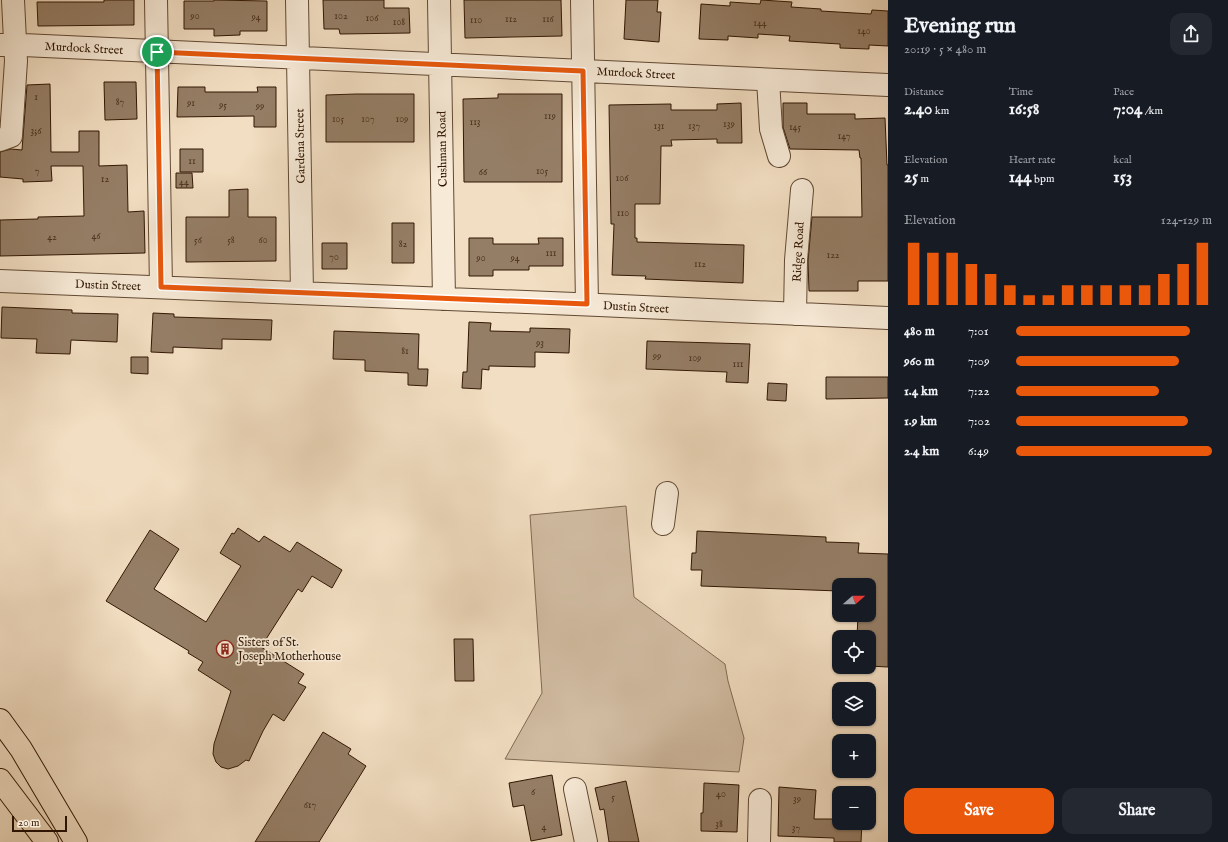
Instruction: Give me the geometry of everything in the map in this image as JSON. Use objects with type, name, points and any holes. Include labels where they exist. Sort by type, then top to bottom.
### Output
[{"type":"main road","points":[[0,720],[28,760],[76,842]]},
{"type":"main road","points":[[0,780],[47,842]]},
{"type":"street","points":[[0,71],[13,0]]},
{"type":"street","points":[[156,0],[161,287]]},
{"type":"street","name":"Gardena Street","points":[[298,0],[302,293]]},
{"type":"street","name":"Cushman Road","points":[[439,0],[444,299]]},
{"type":"street","points":[[582,0],[587,304]]},
{"type":"street","points":[[0,140],[11,136],[16,61],[5,46]]},
{"type":"street","name":"Murdock Street","points":[[5,46],[440,64],[888,85]]},
{"type":"street","points":[[768,80],[771,129],[779,156]]},
{"type":"street","name":"Ridge Road","points":[[795,314],[796,260],[802,190]]},
{"type":"street","name":"Dustin Street","points":[[0,281],[587,304],[888,318]]},
{"type":"street","points":[[663,524],[667,493]]},
{"type":"street","points":[[575,789],[586,842]]},
{"type":"street","points":[[759,842],[760,800]]},
{"type":"shaded area","points":[[626,506],[634,597],[725,664],[728,681],[744,738],[739,772],[505,759],[542,693],[530,515]]},
{"type":"building","points":[[104,0],[134,0],[134,25],[38,26],[37,2],[104,2]]},
{"type":"building","points":[[323,0],[384,0],[384,8],[409,8],[410,33],[340,34],[339,29],[324,29]]},
{"type":"building","points":[[464,0],[561,0],[562,36],[465,38]]},
{"type":"building","points":[[626,0],[658,0],[657,12],[661,12],[659,42],[624,39]]},
{"type":"building","points":[[761,0],[792,2],[791,7],[821,9],[821,11],[871,14],[872,10],[888,11],[888,46],[869,45],[869,49],[840,48],[840,44],[789,41],[790,36],[758,34],[758,38],[728,36],[728,40],[699,39],[701,4],[730,6],[730,2],[760,4]]},
{"type":"building","points":[[184,1],[267,1],[267,31],[240,31],[240,35],[214,36],[214,29],[184,29]]},
{"type":"building","points":[[104,82],[136,82],[137,119],[105,120]]},
{"type":"building","points":[[50,84],[51,152],[79,152],[79,131],[99,131],[99,166],[127,165],[128,212],[144,211],[145,253],[0,256],[0,220],[84,216],[83,166],[51,166],[52,181],[23,182],[23,179],[0,177],[0,152],[11,149],[22,150],[27,85]]},
{"type":"building","points":[[178,87],[205,87],[205,92],[258,92],[257,87],[276,87],[276,127],[254,127],[254,116],[177,117]]},
{"type":"building","points":[[414,94],[414,142],[326,142],[326,95]]},
{"type":"building","points":[[498,94],[562,94],[562,182],[464,182],[463,99],[498,98]]},
{"type":"building","points":[[741,103],[742,143],[717,143],[717,139],[671,140],[672,146],[661,146],[660,204],[635,204],[635,238],[637,238],[637,242],[744,245],[743,283],[645,279],[646,276],[612,275],[614,224],[611,224],[609,105],[671,104],[671,110],[717,110],[717,104]]},
{"type":"building","points":[[783,103],[807,103],[807,114],[855,114],[855,119],[885,118],[888,165],[888,281],[858,281],[858,291],[809,291],[808,261],[812,217],[862,217],[861,158],[859,150],[790,149],[783,127]]},
{"type":"building","points":[[180,149],[203,149],[203,172],[180,172]]},
{"type":"building","points":[[176,173],[192,173],[193,188],[176,188]]},
{"type":"building","points":[[248,189],[248,217],[276,217],[276,261],[186,262],[186,217],[229,217],[229,190]]},
{"type":"building","points":[[392,223],[414,223],[414,263],[392,263]]},
{"type":"building","points":[[469,238],[493,238],[493,244],[539,244],[538,238],[563,238],[563,266],[529,266],[529,270],[493,270],[493,276],[469,276]]},
{"type":"building","points":[[322,243],[347,243],[347,269],[322,269]]},
{"type":"building","points":[[2,307],[72,310],[72,313],[118,314],[117,342],[71,340],[70,354],[36,353],[37,339],[1,338]]},
{"type":"building","points":[[153,313],[174,314],[174,317],[272,320],[271,340],[222,339],[222,349],[173,347],[173,353],[151,352]]},
{"type":"building","points":[[469,322],[491,323],[490,331],[530,332],[530,328],[570,329],[569,353],[535,352],[535,367],[489,366],[489,370],[482,369],[481,389],[462,388],[463,372],[467,372]]},
{"type":"building","points":[[334,331],[419,334],[418,369],[428,369],[427,386],[408,385],[408,373],[365,371],[365,360],[333,359]]},
{"type":"building","points":[[647,341],[750,344],[748,383],[726,382],[727,372],[646,369]]},
{"type":"building","points":[[131,357],[148,357],[148,374],[131,373]]},
{"type":"building","points":[[826,377],[888,377],[888,398],[826,399]]},
{"type":"building","points":[[768,383],[787,384],[786,401],[767,400]]},
{"type":"building","name":"Sisters of St. Joseph Motherhouse","points":[[238,528],[259,542],[264,536],[290,552],[297,542],[342,570],[332,588],[312,576],[302,592],[298,589],[261,647],[304,674],[298,683],[306,687],[284,721],[273,714],[249,761],[246,760],[238,766],[228,769],[221,767],[216,762],[213,754],[214,744],[231,691],[198,670],[203,662],[188,653],[189,651],[106,601],[150,530],[179,549],[154,589],[206,622],[241,566],[220,553],[232,533],[234,534]]},
{"type":"building","points":[[697,531],[826,537],[826,542],[859,543],[858,553],[888,554],[888,667],[876,666],[876,630],[857,630],[858,622],[876,622],[876,578],[832,578],[832,591],[701,586],[702,570],[691,570],[692,553],[696,553]]},
{"type":"building","points":[[454,639],[473,639],[474,681],[455,681]]},
{"type":"building","points":[[323,732],[351,749],[348,754],[366,766],[319,842],[255,842]]},
{"type":"building","points":[[552,775],[562,835],[531,841],[524,805],[513,807],[509,783]]},
{"type":"building","points":[[626,781],[639,842],[609,842],[604,809],[600,810],[595,788]]},
{"type":"building","points":[[704,783],[739,785],[737,832],[701,831]]},
{"type":"building","points":[[779,787],[816,790],[814,819],[832,819],[832,830],[862,830],[861,842],[834,842],[834,838],[778,836]]},
{"type":"place","name":"Sisters of St. Joseph Motherhouse","points":[[225,649]]},
{"type":"route","points":[[157,52],[583,71],[587,304],[161,287],[157,52]]}]
